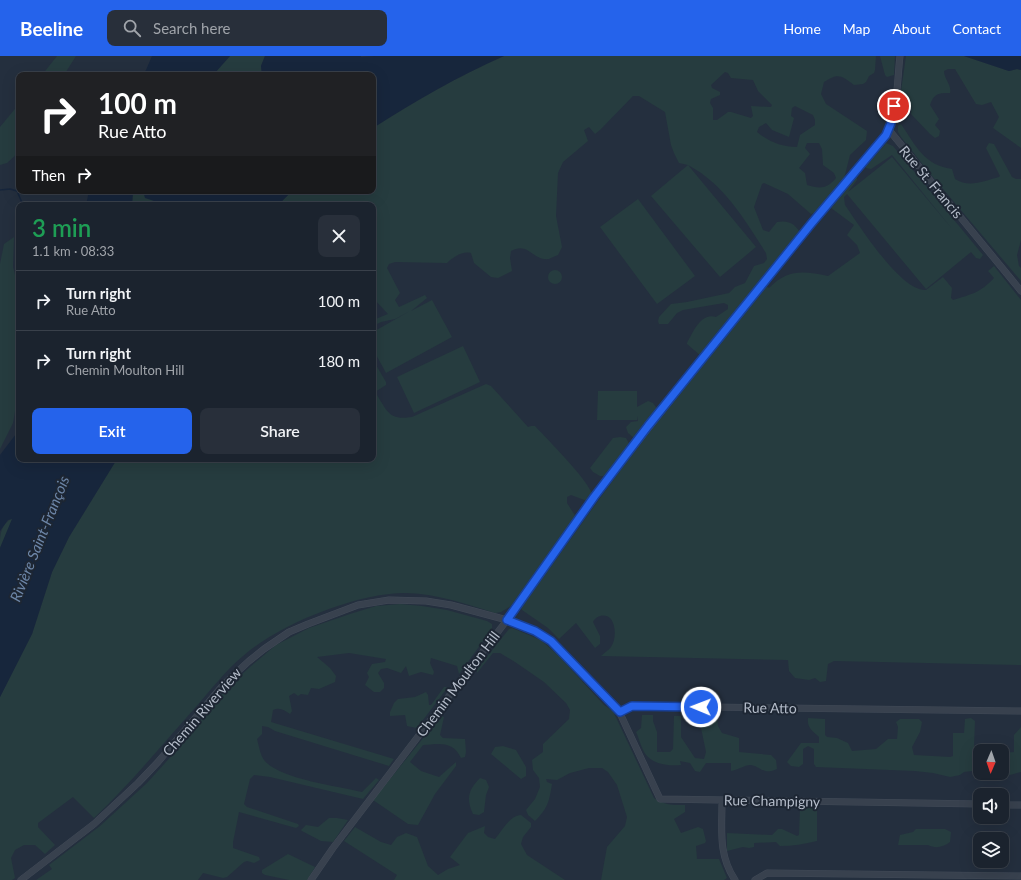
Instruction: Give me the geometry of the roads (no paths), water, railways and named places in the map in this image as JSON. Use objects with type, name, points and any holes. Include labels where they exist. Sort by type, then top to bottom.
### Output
[{"type":"street","points":[[888,130],[891,123],[895,102],[900,56]]},
{"type":"street","name":"Rue St. Francis","points":[[888,130],[1021,291]]},
{"type":"street","name":"Chemin Moulton Hill","points":[[311,880],[338,842],[507,620],[594,497],[648,426],[796,242],[883,139],[888,130]]},
{"type":"street","name":"Chemin Riverview","points":[[21,880],[94,824],[124,797],[158,762],[224,684],[254,657],[289,632],[358,606],[389,600],[426,601],[507,620]]},
{"type":"street","points":[[507,620],[535,631],[551,641],[620,712]]},
{"type":"street","name":"Rue Atto","points":[[620,712],[632,706],[1021,711]]},
{"type":"street","name":"Rue Champigny","points":[[620,712],[660,798],[722,801],[973,804]]},
{"type":"street","points":[[722,801],[722,850],[727,866],[735,880]]},
{"type":"street","points":[[1009,805],[1021,805]]},
{"type":"street","points":[[755,880],[768,873],[1021,876]]},
{"type":"water","points":[[152,56],[230,56],[216,72],[144,72]]},
{"type":"water","points":[[265,56],[504,56],[437,89],[376,126],[376,72],[262,72],[261,66]]},
{"type":"water","points":[[964,56],[1021,56],[1021,70],[1017,69],[1009,71]]},
{"type":"water","points":[[88,194],[133,194],[132,202],[87,202]]},
{"type":"water","points":[[144,194],[289,194],[281,202],[176,202],[154,201],[145,198]]},
{"type":"water","name":"Rivière Saint-François","points":[[16,434],[16,462],[115,462],[69,537],[52,572],[32,634],[0,697],[0,548],[12,519],[8,520],[0,531],[0,455]]},
{"type":"waterway","points":[[0,190],[10,189],[16,191]]},
{"type":"waterway","points":[[18,194],[22,202]]}]
